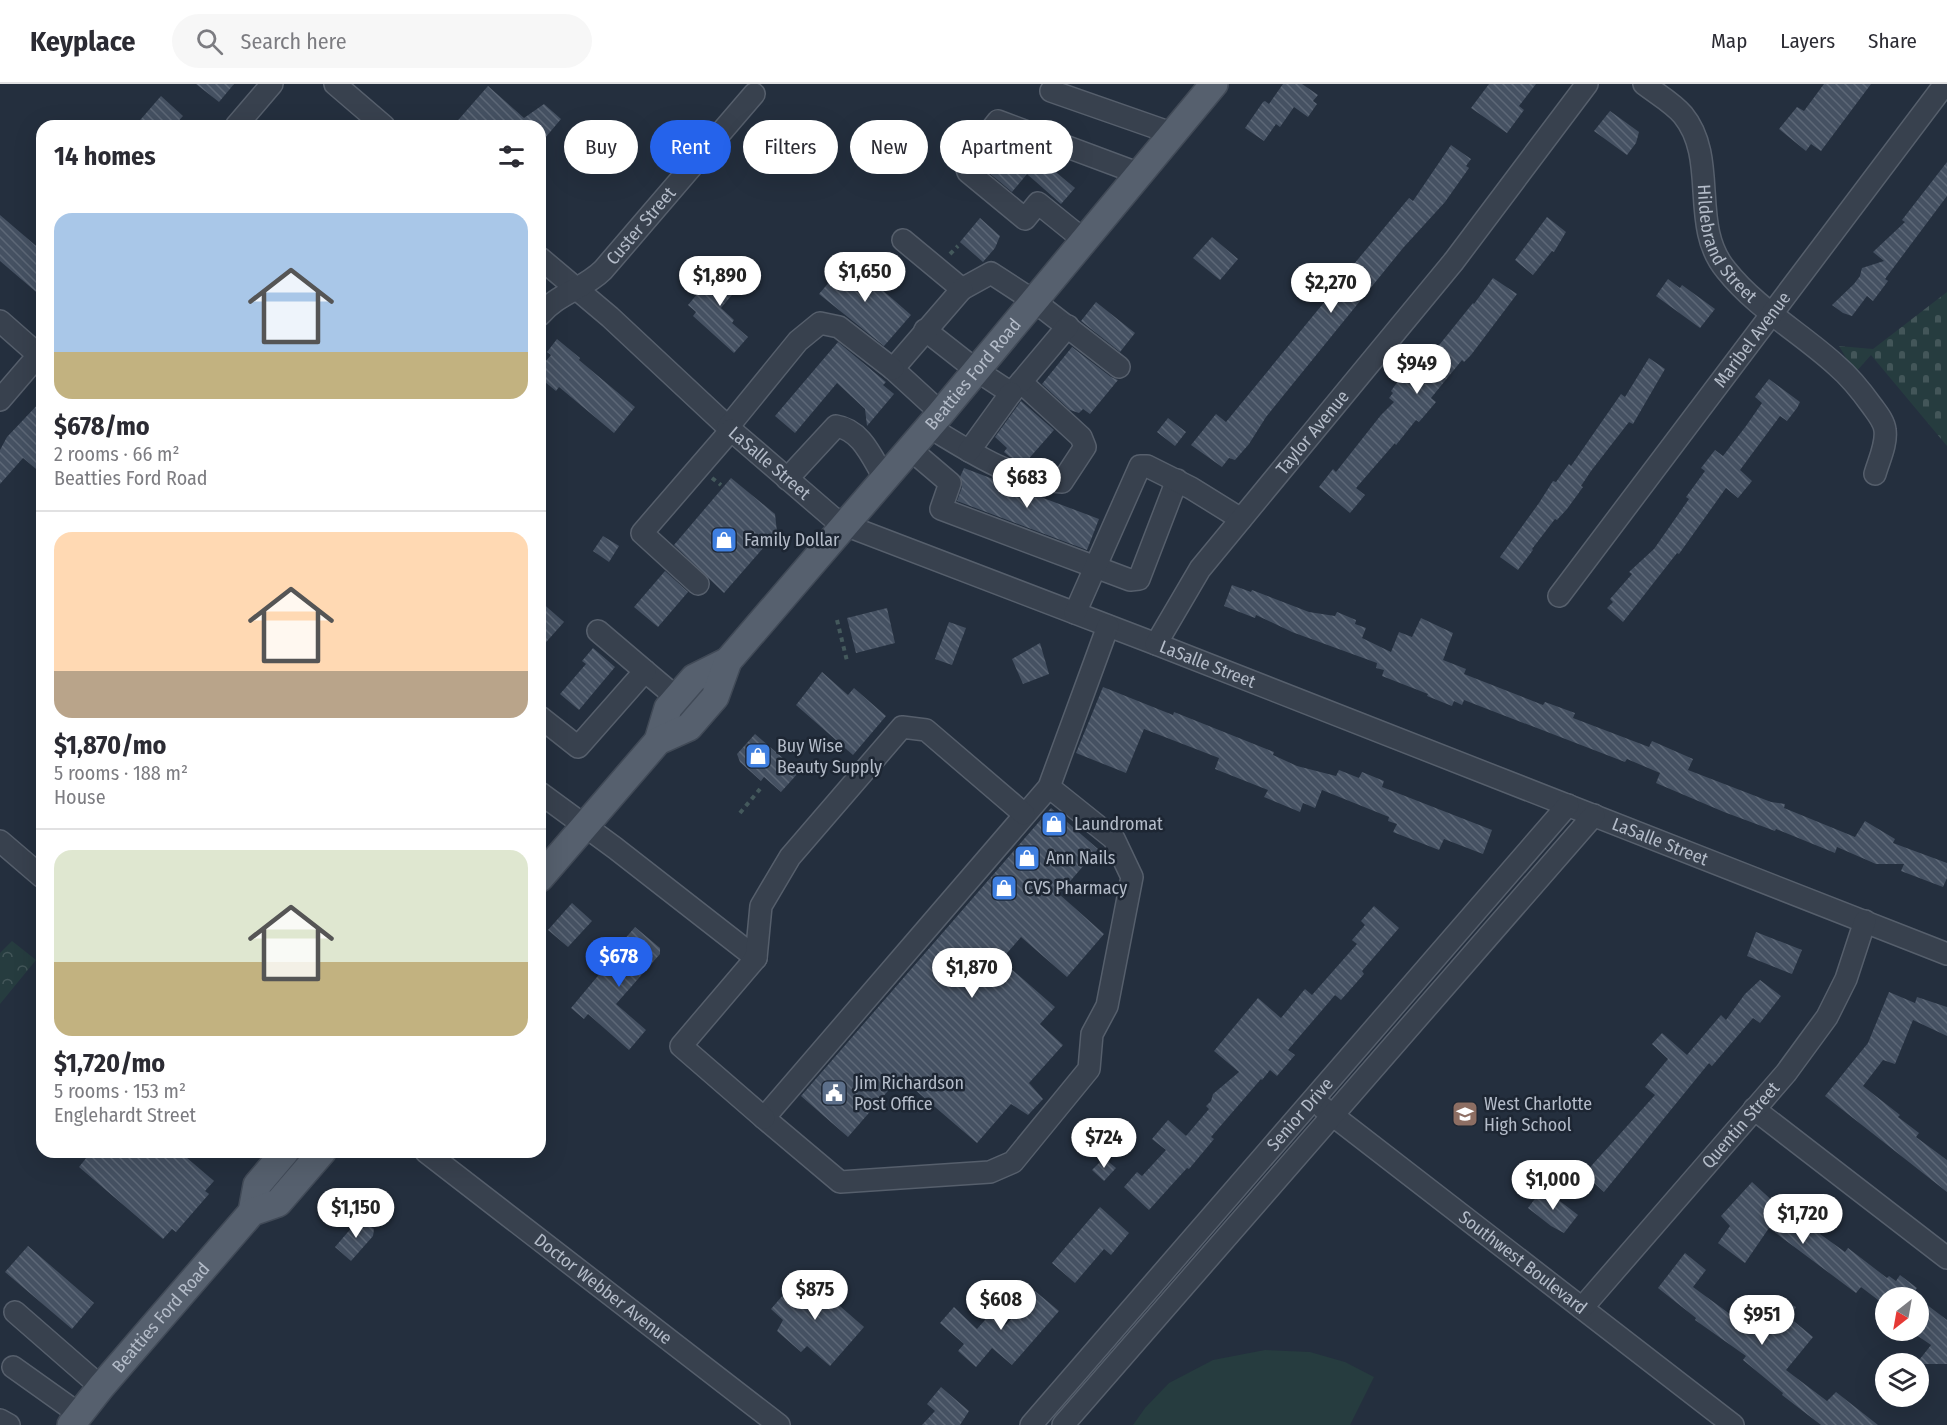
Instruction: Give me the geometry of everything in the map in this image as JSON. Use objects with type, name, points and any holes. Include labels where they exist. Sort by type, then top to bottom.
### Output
[{"type":"main road","name":"Beatties Ford Road","points":[[658,741],[689,727],[715,697],[728,661],[935,420],[1214,84]]},
{"type":"main road","name":"Beatties Ford Road","points":[[546,871],[658,741],[668,708],[694,678],[728,661]]},
{"type":"main road","name":"Beatties Ford Road","points":[[252,1212],[256,1185],[280,1158]]},
{"type":"main road","name":"Beatties Ford Road","points":[[75,1420],[252,1212],[278,1203],[317,1158]]},
{"type":"street","points":[[241,120],[272,84]]},
{"type":"street","points":[[335,84],[377,120]]},
{"type":"street","name":"Taylor Avenue","points":[[1156,644],[1200,569],[1454,261],[1587,84]]},
{"type":"street","name":"Hildebrand Street","points":[[1644,84],[1677,108],[1694,132],[1700,151],[1706,225],[1712,248],[1724,268],[1740,286],[1837,366],[1879,416],[1886,434],[1875,474]]},
{"type":"street","name":"Maribel Avenue","points":[[1559,596],[1945,84]]},
{"type":"street","points":[[1051,91],[1174,134]]},
{"type":"street","name":"Custer Street","points":[[546,308],[595,279],[754,94]]},
{"type":"street","points":[[1085,241],[1038,203],[1025,219],[968,172],[965,164],[998,121],[1140,174]]},
{"type":"street","points":[[903,240],[962,289]]},
{"type":"street","name":"LaSalle Street","points":[[546,263],[610,317],[787,479],[844,525],[1594,814],[1947,954]]},
{"type":"street","points":[[893,369],[962,289],[991,273],[1034,301],[1119,367]]},
{"type":"street","points":[[0,321],[36,351]]},
{"type":"street","points":[[698,584],[642,533],[730,428],[798,341],[820,323],[839,327],[893,369],[935,420],[969,451],[992,465],[1020,476],[1040,481],[1062,482],[1085,447],[1081,437],[1016,388],[976,370],[925,330]]},
{"type":"street","points":[[969,451],[1016,388],[1068,326]]},
{"type":"street","points":[[0,400],[36,360]]},
{"type":"street","points":[[787,479],[836,426],[846,427],[861,439],[885,479]]},
{"type":"street","points":[[910,449],[950,483],[941,509],[1130,580],[1139,579],[1177,480]]},
{"type":"street","points":[[1075,613],[1140,466],[1147,466],[1177,480],[1241,519]]},
{"type":"street","points":[[764,1118],[1049,787],[1108,626]]},
{"type":"street","points":[[598,631],[677,698]]},
{"type":"street","points":[[546,722],[578,747],[645,671]]},
{"type":"street","points":[[1024,814],[926,730],[902,727],[790,857],[761,906],[756,958],[681,1046],[840,1182],[990,1172],[1013,1162],[1089,1070],[1092,1034],[1107,1006],[1132,877],[1114,839],[1049,787]]},
{"type":"street","points":[[546,797],[756,958]]},
{"type":"street","name":"Senior Drive","points":[[1031,1425],[1568,805]]},
{"type":"street","name":"Senior Drive","points":[[1063,1425],[1594,814]]},
{"type":"street","points":[[0,841],[36,871]]},
{"type":"street","name":"Quentin Street","points":[[1582,1308],[1786,1073],[1827,1017],[1846,979],[1865,921]]},
{"type":"street","name":"Southwest Boulevard","points":[[1312,1100],[1733,1425]]},
{"type":"street","points":[[1754,1110],[1947,1258]]},
{"type":"street","name":"Doctor Webber Avenue","points":[[434,1158],[779,1425]]},
{"type":"street","points":[[1224,1202],[1243,1218]]},
{"type":"street","points":[[15,1312],[101,1387]]},
{"type":"street","points":[[13,1367],[75,1420]]},
{"type":"street","points":[[0,1420],[9,1425]]},
{"type":"path","points":[[837,620],[847,661]]},
{"type":"path","points":[[740,813],[760,789]]},
{"type":"green space","points":[[1947,292],[1947,446],[1871,355],[1855,373],[1839,346],[1873,349]]},
{"type":"green space","points":[[12,941],[36,960],[0,1004],[0,953]]},
{"type":"green space","points":[[1265,1350],[1310,1352],[1345,1362],[1374,1377],[1350,1425],[1133,1425],[1145,1408],[1169,1383],[1213,1360]]},
{"type":"building","points":[[196,84],[234,84],[219,102]]},
{"type":"building","points":[[1283,84],[1302,84],[1318,95],[1313,101],[1317,104],[1308,117],[1294,107],[1280,127],[1276,124],[1264,141],[1245,128],[1263,102],[1269,104]]},
{"type":"building","points":[[1489,84],[1536,84],[1519,106],[1524,110],[1507,133],[1471,108]]},
{"type":"building","points":[[1824,84],[1871,84],[1821,151],[1811,144],[1806,151],[1779,129],[1797,107],[1804,111]]},
{"type":"building","points":[[488,86],[524,118],[544,104],[561,119],[546,137],[546,120],[458,120]]},
{"type":"building","points":[[161,96],[183,116],[179,120],[140,120]]},
{"type":"building","points":[[1610,111],[1639,132],[1636,143],[1627,155],[1594,131]]},
{"type":"building","points":[[1451,145],[1471,159],[1466,166],[1469,168],[1445,202],[1403,248],[1266,417],[1249,444],[1235,460],[1229,458],[1222,467],[1191,445],[1216,414],[1226,422],[1409,198],[1413,201]]},
{"type":"building","points":[[1947,162],[1947,196],[1885,279],[1888,281],[1873,301],[1867,296],[1852,316],[1832,305],[1854,284],[1862,268],[1884,261],[1873,252],[1905,222],[1902,220]]},
{"type":"building","points":[[991,174],[1027,174],[1012,192]]},
{"type":"building","points":[[1027,174],[1058,174],[1075,188],[1061,204]]},
{"type":"building","points":[[0,215],[36,246],[36,292],[0,261]]},
{"type":"building","points":[[1547,217],[1566,232],[1554,252],[1552,251],[1533,275],[1515,260]]},
{"type":"building","points":[[980,218],[1000,236],[995,248],[983,262],[960,242]]},
{"type":"building","points":[[1212,237],[1238,259],[1220,280],[1193,258]]},
{"type":"building","points":[[848,260],[911,315],[884,346],[819,294]]},
{"type":"building","points":[[733,265],[747,277],[721,308],[734,320],[732,323],[748,337],[734,353],[693,316],[696,312],[688,305],[719,268],[726,274]]},
{"type":"building","points":[[1493,278],[1517,294],[1471,355],[1464,362],[1462,360],[1431,398],[1436,402],[1419,422],[1416,420],[1356,488],[1365,495],[1350,513],[1319,487],[1333,469],[1336,472],[1394,402],[1389,398],[1393,393],[1391,391],[1403,374],[1411,380]]},
{"type":"building","points":[[1668,279],[1680,288],[1682,285],[1715,309],[1700,328],[1656,296]]},
{"type":"building","points":[[1096,302],[1135,333],[1120,352],[1081,321]]},
{"type":"building","points":[[557,339],[635,407],[614,433],[559,387],[556,391],[546,383],[546,361],[551,355],[547,352]]},
{"type":"building","points":[[838,342],[886,382],[883,385],[894,394],[867,426],[865,409],[837,383],[795,433],[775,416]]},
{"type":"building","points":[[1072,347],[1118,380],[1090,414],[1083,409],[1079,413],[1070,410],[1042,384]]},
{"type":"building","points":[[1649,358],[1665,369],[1633,424],[1629,422],[1591,471],[1567,509],[1557,520],[1555,519],[1518,570],[1500,557],[1553,481],[1556,482],[1569,464],[1571,466],[1621,394],[1625,397]]},
{"type":"building","points":[[1769,379],[1800,402],[1797,408],[1787,421],[1780,416],[1740,470],[1752,481],[1738,498],[1726,488],[1679,554],[1677,553],[1623,622],[1607,608],[1613,602],[1610,599],[1632,574],[1629,572],[1654,549],[1689,499],[1686,497],[1705,471],[1701,468],[1715,450],[1723,456],[1746,426],[1762,403],[1755,397]]},
{"type":"building","points":[[1021,401],[1054,430],[1025,463],[1004,452],[1007,448],[995,437]]},
{"type":"building","points":[[36,406],[36,469],[23,458],[0,484],[0,450],[7,437]]},
{"type":"building","points":[[1168,418],[1186,432],[1175,446],[1157,432]]},
{"type":"building","points":[[964,468],[1099,519],[1087,550],[957,501],[962,487],[960,477]]},
{"type":"building","name":"Family Dollar","points":[[731,478],[775,514],[777,532],[724,593],[674,545]]},
{"type":"building","points":[[603,536],[619,546],[609,562],[593,551]]},
{"type":"building","points":[[665,571],[688,592],[658,627],[634,607]]},
{"type":"building","points":[[1232,585],[1251,592],[1252,590],[1309,612],[1335,616],[1337,612],[1356,620],[1355,624],[1366,628],[1362,638],[1391,652],[1399,632],[1412,637],[1421,618],[1453,633],[1443,660],[1466,669],[1464,674],[1543,705],[1545,702],[1575,713],[1573,718],[1649,747],[1652,741],[1693,759],[1688,770],[1771,802],[1785,804],[1784,808],[1855,837],[1865,821],[1895,839],[1893,843],[1947,863],[1947,878],[1943,887],[1901,871],[1904,864],[1876,864],[1837,847],[1835,853],[1776,829],[1775,831],[1724,812],[1656,783],[1660,773],[1627,759],[1625,762],[1464,700],[1462,705],[1454,701],[1452,706],[1427,696],[1428,694],[1382,676],[1384,670],[1376,668],[1377,663],[1292,632],[1256,615],[1255,618],[1224,606]]},
{"type":"building","points":[[546,606],[564,622],[546,642]]},
{"type":"building","points":[[887,608],[895,643],[856,653],[847,618]]},
{"type":"building","points":[[949,622],[966,628],[952,665],[935,659]]},
{"type":"building","points":[[1040,643],[1049,674],[1023,684],[1012,659]]},
{"type":"building","points":[[593,648],[615,667],[579,710],[560,694],[586,664],[582,661]]},
{"type":"building","points":[[822,672],[848,695],[854,688],[886,716],[853,755],[796,705]]},
{"type":"building","points":[[1103,687],[1173,715],[1174,712],[1274,752],[1273,755],[1297,766],[1336,776],[1339,770],[1359,778],[1362,772],[1384,781],[1382,787],[1492,830],[1483,854],[1444,839],[1439,850],[1393,832],[1397,824],[1388,821],[1389,817],[1322,790],[1315,808],[1303,803],[1300,812],[1264,797],[1268,790],[1215,769],[1219,758],[1144,729],[1126,773],[1076,753]]},
{"type":"building","points":[[755,734],[799,772],[781,792],[764,777],[761,781],[740,762],[737,754]]},
{"type":"building","points":[[1051,808],[1098,849],[1059,894],[1104,934],[1067,977],[1021,937],[1001,960],[1055,1007],[1040,1024],[1063,1045],[1029,1083],[1043,1099],[1028,1115],[1011,1104],[977,1143],[900,1077],[848,1137],[801,1096]]},
{"type":"building","points":[[572,903],[592,921],[568,947],[548,930]]},
{"type":"building","points":[[1374,906],[1399,928],[1362,971],[1364,974],[1341,1000],[1335,995],[1288,1050],[1295,1055],[1277,1076],[1270,1070],[1261,1079],[1211,1137],[1214,1139],[1189,1169],[1187,1168],[1149,1210],[1124,1187],[1137,1172],[1142,1176],[1166,1150],[1152,1139],[1168,1120],[1186,1136],[1209,1109],[1206,1106],[1213,1094],[1239,1072],[1214,1051],[1258,998],[1281,1018],[1305,989],[1312,995],[1357,944],[1352,940],[1365,925],[1361,921]]},
{"type":"building","points":[[635,927],[660,948],[660,954],[616,1004],[646,1030],[629,1050],[588,1014],[584,1019],[571,1008],[602,971],[600,968]]},
{"type":"building","points":[[1756,932],[1802,950],[1792,974],[1747,956]]},
{"type":"building","points":[[1760,980],[1781,996],[1760,1023],[1753,1018],[1712,1066],[1709,1063],[1604,1192],[1584,1174],[1655,1095],[1645,1087],[1668,1059],[1652,1044],[1662,1033],[1687,1055],[1721,1015],[1726,1020],[1745,994]]},
{"type":"building","points":[[1889,992],[1915,1003],[1917,997],[1947,1007],[1947,1036],[1913,1020],[1895,1064],[1883,1060],[1863,1086],[1919,1133],[1916,1137],[1947,1160],[1947,1192],[1825,1096],[1868,1043]]},
{"type":"building","points":[[86,1158],[187,1158],[214,1181],[205,1191],[209,1194],[176,1232],[172,1229],[163,1239],[79,1167]]},
{"type":"building","points":[[1104,1158],[1116,1168],[1104,1181],[1092,1170]]},
{"type":"building","points":[[1752,1182],[1790,1217],[1793,1213],[1808,1224],[1810,1221],[1823,1230],[1820,1234],[1845,1252],[1848,1248],[1887,1278],[1889,1276],[1896,1281],[1900,1275],[1916,1287],[1875,1287],[1875,1298],[1861,1287],[1856,1293],[1769,1228],[1745,1263],[1718,1243],[1730,1226],[1721,1216]]},
{"type":"building","points":[[1543,1188],[1578,1215],[1564,1233],[1528,1208]]},
{"type":"building","points":[[1100,1207],[1129,1233],[1111,1255],[1104,1249],[1075,1283],[1052,1263]]},
{"type":"building","points":[[360,1218],[374,1229],[373,1236],[351,1261],[335,1247]]},
{"type":"building","points":[[28,1246],[94,1303],[72,1329],[5,1272]]},
{"type":"building","points":[[1685,1253],[1706,1270],[1693,1287],[1760,1336],[1780,1299],[1796,1307],[1790,1318],[1813,1337],[1786,1370],[1827,1401],[1836,1392],[1878,1425],[1821,1425],[1782,1395],[1783,1393],[1743,1360],[1746,1356],[1695,1320],[1696,1318],[1658,1288]]},
{"type":"building","points":[[802,1273],[864,1327],[830,1366],[807,1346],[801,1352],[777,1331],[783,1320],[771,1309]]},
{"type":"building","points":[[1035,1291],[1059,1311],[1012,1365],[992,1348],[976,1367],[958,1351],[964,1344],[940,1323],[954,1307],[977,1329],[992,1312],[1006,1325]]},
{"type":"building","points":[[1929,1306],[1947,1320],[1947,1364],[1929,1364],[1929,1353],[1925,1353],[1931,1345],[1925,1341],[1929,1341]]},
{"type":"building","points":[[941,1387],[969,1411],[960,1425],[922,1425],[935,1411],[927,1404]]},
{"type":"place","name":"Family Dollar","points":[[724,540]]},
{"type":"place","name":"Buy Wise Beauty Supply","points":[[758,756]]},
{"type":"place","name":"Laundromat","points":[[1054,824]]},
{"type":"place","name":"Ann Nails","points":[[1027,858]]},
{"type":"place","name":"CVS Pharmacy","points":[[1004,888]]},
{"type":"place","name":"Jim Richardson Post Office","points":[[834,1093]]},
{"type":"place","name":"West Charlotte High School","points":[[1465,1114]]}]
